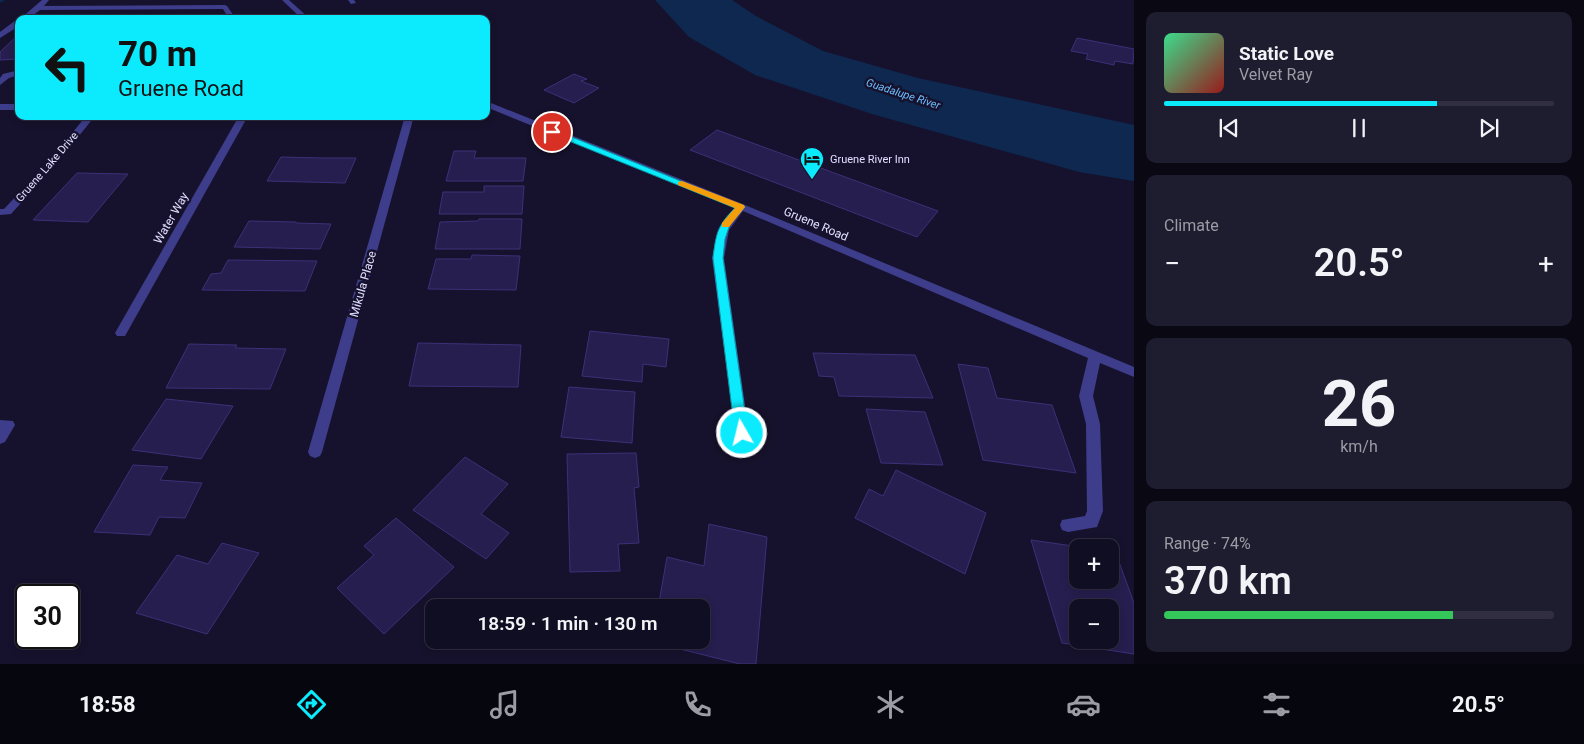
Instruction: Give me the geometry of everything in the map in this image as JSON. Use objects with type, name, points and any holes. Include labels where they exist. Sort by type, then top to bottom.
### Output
[{"type":"street","points":[[28,15],[46,0]]},
{"type":"street","points":[[98,11],[112,0]]},
{"type":"street","points":[[285,0],[302,15]]},
{"type":"street","points":[[38,8],[98,11],[169,11],[225,7],[230,15]]},
{"type":"street","points":[[0,36],[15,25]]},
{"type":"street","points":[[2,79],[15,74]]},
{"type":"street","name":"Gruene Road","points":[[490,106],[741,207],[1134,372]]},
{"type":"street","points":[[0,107],[15,108]]},
{"type":"street","name":"Gruene Lake Drive","points":[[0,212],[7,212],[54,161],[88,120]]},
{"type":"street","name":"Water Way","points":[[121,333],[242,120]]},
{"type":"street","name":"Mikula Place","points":[[315,452],[409,120]]},
{"type":"street","points":[[741,207],[726,223],[720,239],[718,258],[742,433]]},
{"type":"street","points":[[1068,525],[1092,522],[1095,511],[1093,424],[1086,396],[1095,356]]},
{"type":"street","points":[[0,425],[8,425],[0,438]]},
{"type":"water","name":"Guadalupe River","points":[[655,0],[732,0],[756,16],[823,51],[918,78],[1134,125],[1134,181],[1079,172],[872,114],[755,75],[689,37]]},
{"type":"building","points":[[15,38],[15,59],[0,60],[0,52]]},
{"type":"building","points":[[1077,38],[1134,49],[1133,64],[1115,61],[1114,65],[1086,59],[1088,54],[1071,51]]},
{"type":"building","points":[[574,74],[587,79],[581,81],[599,88],[574,103],[544,90]]},
{"type":"building","name":"Gruene River Inn","points":[[717,130],[938,211],[917,237],[690,150]]},
{"type":"building","points":[[454,151],[476,151],[474,158],[526,158],[523,181],[446,181]]},
{"type":"building","points":[[281,157],[356,158],[345,183],[267,181]]},
{"type":"building","points":[[77,173],[128,174],[88,222],[33,220]]},
{"type":"building","points":[[484,186],[524,186],[522,214],[439,214],[443,192],[484,192]]},
{"type":"building","points":[[479,219],[522,219],[520,249],[435,249],[440,222],[478,221]]},
{"type":"building","points":[[249,221],[331,224],[320,249],[234,247]]},
{"type":"building","points":[[472,255],[520,256],[516,290],[428,289],[436,259],[471,259]]},
{"type":"building","points":[[228,260],[317,261],[305,291],[202,290],[211,274],[221,273]]},
{"type":"building","points":[[590,331],[669,339],[666,367],[643,364],[642,382],[582,376]]},
{"type":"building","points":[[418,343],[521,345],[518,387],[409,386]]},
{"type":"building","points":[[189,344],[237,345],[235,348],[286,349],[270,389],[166,388]]},
{"type":"building","points":[[813,353],[915,355],[933,398],[839,396],[834,377],[819,376]]},
{"type":"building","points":[[958,364],[988,368],[997,398],[1052,405],[1076,473],[983,460]]},
{"type":"building","points":[[569,387],[635,392],[632,443],[561,437]]},
{"type":"building","points":[[166,399],[233,406],[201,459],[132,450]]},
{"type":"building","points":[[866,409],[925,412],[943,465],[881,463]]},
{"type":"building","points":[[636,453],[639,487],[634,488],[639,543],[618,544],[620,571],[570,572],[567,454]]},
{"type":"building","points":[[465,457],[508,484],[481,514],[509,533],[486,559],[413,510]]},
{"type":"building","points":[[133,465],[168,467],[160,480],[202,483],[185,518],[159,517],[150,535],[94,532]]},
{"type":"building","points":[[896,470],[986,513],[965,574],[855,518],[869,489],[883,496]]},
{"type":"building","points":[[396,518],[454,567],[384,634],[337,588],[374,555],[364,546]]},
{"type":"building","points":[[709,524],[767,537],[756,664],[740,664],[680,649],[710,649],[710,599],[660,599],[667,557],[704,566]]},
{"type":"building","points":[[1031,540],[1069,545],[1069,589],[1119,589],[1119,562],[1134,603],[1134,654],[1101,649],[1119,649],[1119,599],[1069,599],[1069,644],[1062,643]]},
{"type":"building","points":[[222,543],[259,553],[207,634],[136,613],[177,555],[208,564]]},
{"type":"slow traffic","points":[[682,184],[741,207],[725,225]]},
{"type":"place","name":"Gruene River Inn","points":[[812,180]]},
{"type":"route","points":[[552,132],[741,207],[726,223],[720,239],[718,258],[742,433]]}]
